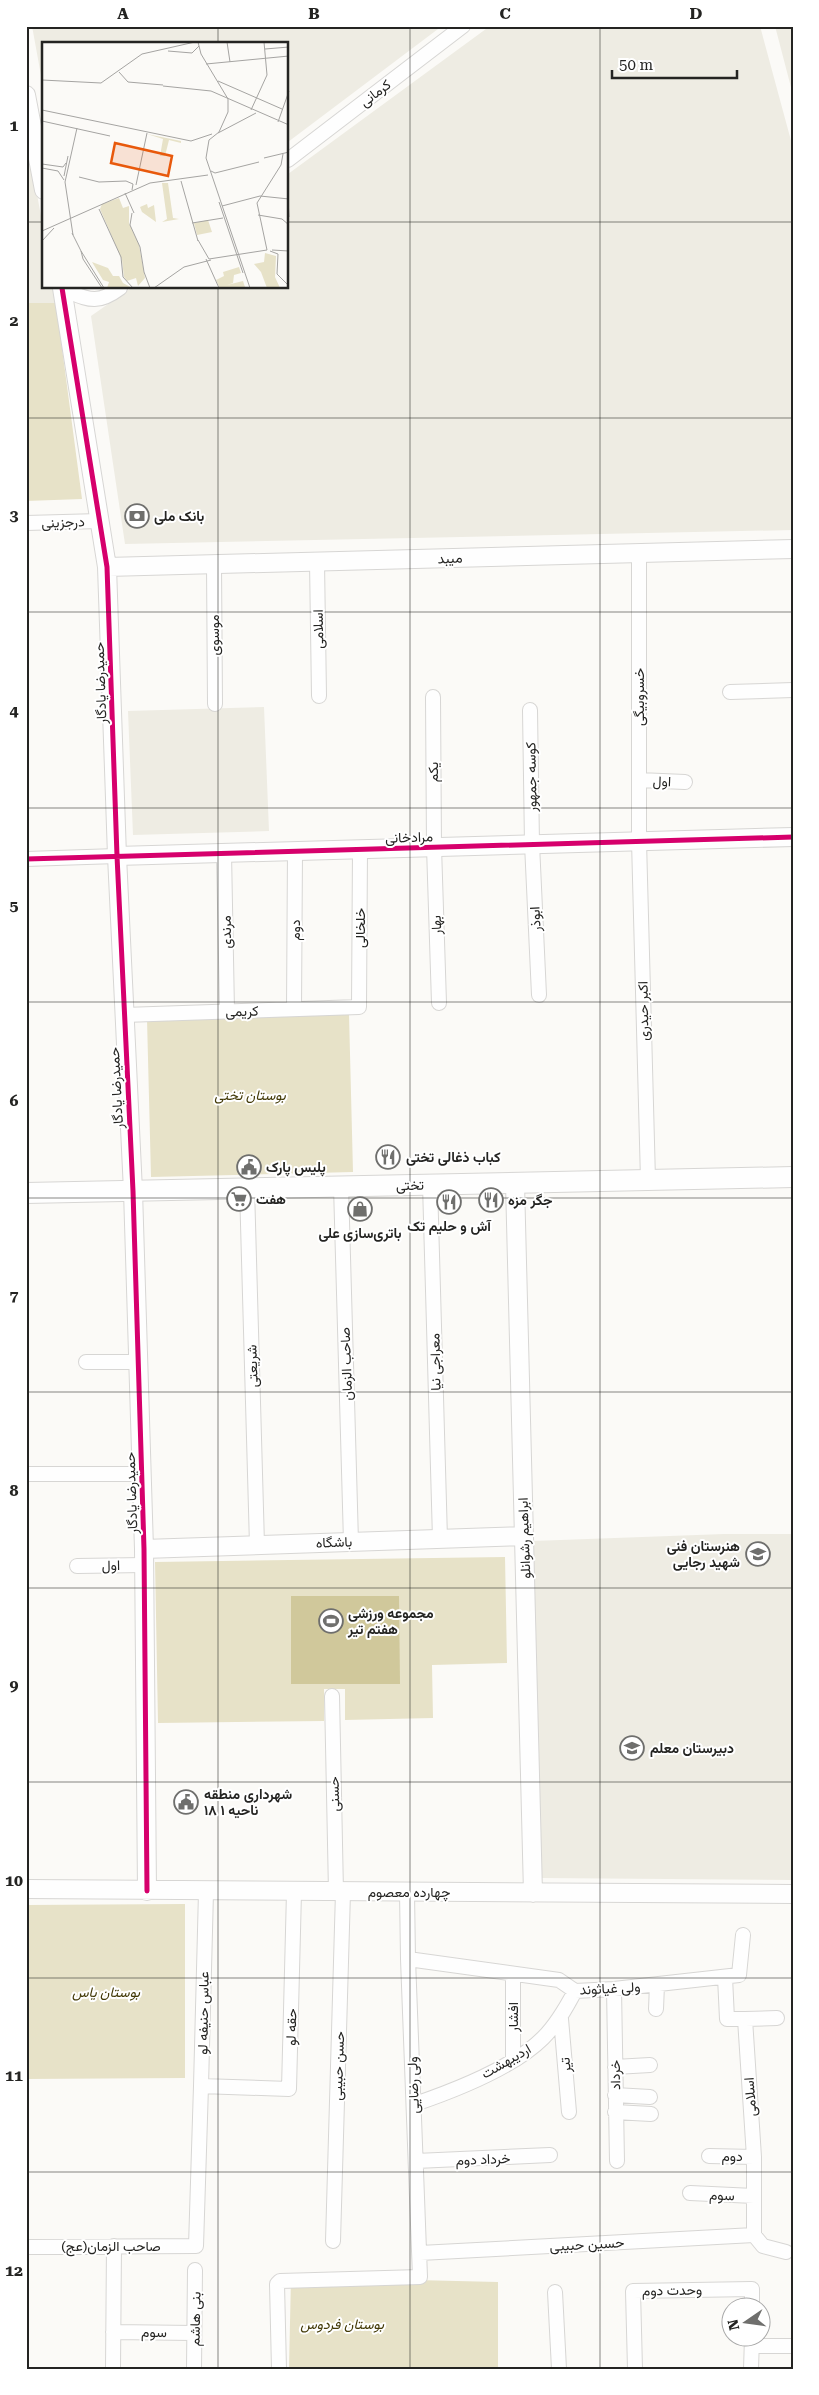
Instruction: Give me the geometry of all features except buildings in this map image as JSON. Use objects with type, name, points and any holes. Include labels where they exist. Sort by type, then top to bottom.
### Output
[{"type":"main road","name":"تختی","points":[[26,1192],[793,1177]]},
{"type":"street","name":"کرمانی","points":[[289,159],[463,26]]},
{"type":"street","points":[[26,95],[42,179]]},
{"type":"street","name":"حمیدرضا یادگار","points":[[62,289],[107,567],[117,856],[133,1191],[142,1474],[147,1891]]},
{"type":"street","points":[[64,289],[93,301],[100,300],[118,289]]},
{"type":"street","name":"درجزینی","points":[[26,523],[100,521]]},
{"type":"street","name":"میبد","points":[[107,567],[793,548]]},
{"type":"street","name":"خسروبیگی","points":[[639,552],[639,841]]},
{"type":"street","name":"اسلامی","points":[[317,562],[319,696]]},
{"type":"street","name":"موسوی","points":[[214,565],[215,704]]},
{"type":"street","points":[[730,692],[793,690]]},
{"type":"street","name":"یکم","points":[[433,697],[434,847]]},
{"type":"street","name":"کوسه جمهور","points":[[530,710],[532,844]]},
{"type":"street","name":"اول","points":[[639,780],[685,782]]},
{"type":"street","name":"مرادخانی","points":[[26,859],[793,837]]},
{"type":"street","name":"اکبر حیدری","points":[[639,841],[648,1180]]},
{"type":"street","name":"ابوذر","points":[[532,844],[539,994]]},
{"type":"street","name":"بهار","points":[[434,847],[439,1003]]},
{"type":"street","name":"خلخالی","points":[[359,1007],[360,849]]},
{"type":"street","name":"دوم","points":[[294,1009],[295,851]]},
{"type":"street","name":"مرندی","points":[[224,853],[227,1012]]},
{"type":"street","name":"کریمی","points":[[124,1015],[359,1007]]},
{"type":"street","name":"ابراهیم رشوانلو","points":[[514,1183],[533,1893]]},
{"type":"street","name":"معراجی نیا","points":[[430,1184],[440,1539]]},
{"type":"street","name":"صاحب الزمان","points":[[341,1186],[351,1542]]},
{"type":"street","name":"شریعتی","points":[[247,1188],[257,1545]]},
{"type":"street","points":[[86,1362],[138,1362]]},
{"type":"street","points":[[26,1474],[142,1474]]},
{"type":"street","name":"باشگاه","points":[[144,1557],[257,1545],[524,1536]]},
{"type":"street","name":"اول","points":[[77,1566],[144,1557]]},
{"type":"street","name":"حسنی","points":[[332,1696],[340,1892]]},
{"type":"street","name":"چهارده معصوم","points":[[26,1889],[206,1892],[793,1894]]},
{"type":"street","name":"عباس حنیفه لو","points":[[196,2246],[206,1892]]},
{"type":"street","name":"حقه لو","points":[[202,2086],[289,2089],[294,1892]]},
{"type":"street","name":"حسن حبیبی","points":[[333,2240],[340,1892]]},
{"type":"street","name":"ولی رضایی","points":[[278,2369],[277,2284],[286,2279],[420,2277],[407,1892]]},
{"type":"street","points":[[743,1935],[739,1975],[725,1977],[727,2020],[777,2018]]},
{"type":"street","name":"ولی غیاثوند","points":[[408,1959],[559,1980],[576,1991],[614,1989],[725,1977]]},
{"type":"street","name":"افشار","points":[[513,1974],[513,2060]]},
{"type":"street","points":[[656,1985],[656,2009]]},
{"type":"street","name":"خرداد","points":[[614,1989],[616,2161]]},
{"type":"street","name":"اردیبهشت","points":[[414,2104],[443,2095],[513,2060],[542,2039],[561,2019],[576,1991]]},
{"type":"street","name":"تیر","points":[[561,2019],[569,2112]]},
{"type":"street","name":"اسلامی","points":[[745,2019],[754,2156],[754,2235]]},
{"type":"street","points":[[615,2067],[650,2065]]},
{"type":"street","points":[[615,2095],[650,2097]]},
{"type":"street","points":[[615,2112],[651,2114]]},
{"type":"street","name":"خرداد دوم","points":[[416,2161],[550,2155]]},
{"type":"street","name":"دوم","points":[[709,2156],[754,2156]]},
{"type":"street","name":"سوم","points":[[690,2194],[754,2196]]},
{"type":"street","points":[[754,2235],[763,2246],[786,2252]]},
{"type":"street","name":"حسین حبیبی","points":[[420,2253],[754,2235]]},
{"type":"street","points":[[113,2369],[114,2246]]},
{"type":"street","name":"صاحب الزمان(عج)","points":[[26,2247],[196,2246]]},
{"type":"street","name":"بنی هاشم","points":[[194,2369],[196,2270]]},
{"type":"street","name":"وحدت دوم","points":[[635,2369],[634,2291],[752,2289],[752,2298]]},
{"type":"street","points":[[555,2292],[559,2369]]},
{"type":"street","name":"سوم","points":[[113,2332],[194,2333]]},
{"type":"street","points":[[772,2344],[793,2346]]},
{"type":"street","points":[[751,2369],[752,2348]]},
{"type":"shaded area","points":[[32,26],[442,26],[289,141],[289,42],[42,42],[42,81]]},
{"type":"shaded area","points":[[490,26],[760,26],[793,148],[793,530],[125,544],[91,316],[130,289],[289,289],[289,173]]},
{"type":"shaded area","points":[[775,26],[793,26],[793,95]]},
{"type":"shaded area","points":[[26,133],[42,222],[42,289],[53,289],[56,303],[26,303]]},
{"type":"shaded area","points":[[264,707],[269,831],[133,835],[128,711]]},
{"type":"shaded area","points":[[724,1534],[793,1534],[793,1880],[540,1878],[533,1541]]},
{"type":"shaded area","points":[[291,1596],[399,1596],[400,1684],[291,1684]]},
{"type":"green space","points":[[26,303],[56,303],[82,499],[26,501]]},
{"type":"green space","name":"بوستان تختی","points":[[349,1014],[353,1172],[151,1177],[147,1019]]},
{"type":"green space","name":"مجموعه ورزشی هفتم تیر","points":[[505,1557],[507,1663],[432,1665],[433,1718],[345,1720],[345,1689],[324,1689],[324,1721],[158,1723],[155,1562]]},
{"type":"green space","name":"بوستان یاس","points":[[185,1904],[185,2078],[26,2079],[26,1905]]},
{"type":"green space","name":"بوستان فردوس","points":[[291,2277],[498,2282],[498,2369],[289,2369]]},
{"type":"cycle path","points":[[62,289],[107,567],[117,856],[133,1191],[144,1549],[147,1891]]},
{"type":"cycle path","points":[[26,859],[793,837]]},
{"type":"place","name":"بانک ملی","points":[[137,516]]},
{"type":"place","name":"کباب ذغالی تختی","points":[[388,1157]]},
{"type":"place","name":"پلیس پارک","points":[[249,1167]]},
{"type":"place","name":"هفت","points":[[239,1199]]},
{"type":"place","name":"جگر مزه","points":[[491,1200]]},
{"type":"place","name":"آش و حلیم تک","points":[[449,1202]]},
{"type":"place","name":"باتری‌سازی علی","points":[[360,1209]]},
{"type":"place","name":"هنرستان فنی شهید رجایی","points":[[758,1554]]},
{"type":"place","name":"مجموعه ورزشی هفتم تیر","points":[[331,1621]]},
{"type":"place","name":"دبیرستان معلم","points":[[632,1748]]},
{"type":"place","name":"شهرداری منطقه ۱۸ ناحیه ۱","points":[[186,1802]]}]
